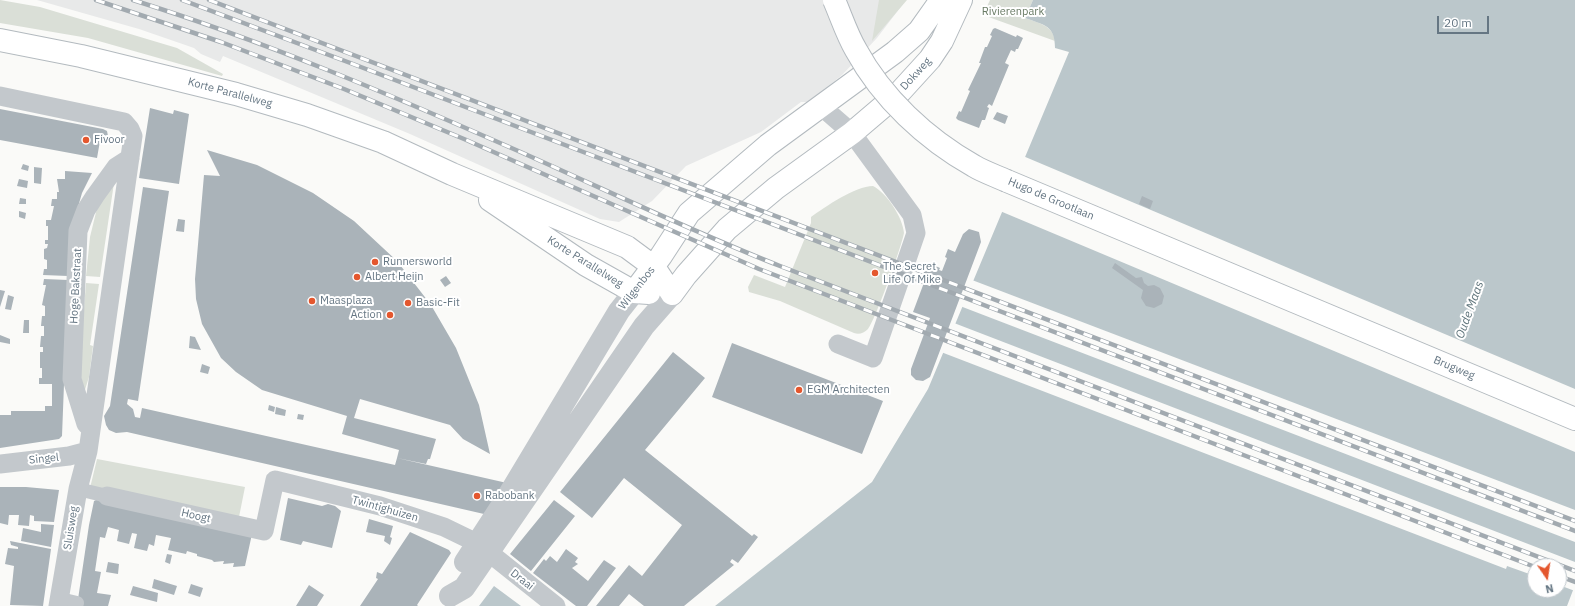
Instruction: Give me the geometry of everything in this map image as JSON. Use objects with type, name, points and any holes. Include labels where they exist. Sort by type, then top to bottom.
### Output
[{"type":"main road","name":"Hugo de Grootlaan","points":[[834,0],[855,50],[883,90],[917,126],[975,167],[1332,318]]},
{"type":"main road","points":[[822,107],[896,52],[919,31],[941,0]]},
{"type":"main road","name":"Dokweg","points":[[852,133],[898,93],[930,59],[942,41],[961,0]]},
{"type":"main road","name":"Korte Parallelweg","points":[[0,40],[142,70],[243,96],[307,115],[382,142],[452,174],[627,247],[654,267],[672,294]]},
{"type":"main road","name":"Wilgenbos","points":[[634,292],[654,267],[689,213],[768,145],[822,107]]},
{"type":"main road","points":[[672,294],[686,275],[726,229],[776,188],[852,133]]},
{"type":"main road","name":"Korte Parallelweg","points":[[452,174],[586,265],[634,292],[672,294]]},
{"type":"main road","name":"Brugweg","points":[[1332,318],[1575,419]]},
{"type":"street","points":[[0,96],[124,122],[130,129],[133,136],[88,451]]},
{"type":"street","points":[[822,107],[852,133],[912,215],[916,234],[873,358],[838,344]]},
{"type":"street","name":"Hoge Bakstraat","points":[[91,428],[86,424],[72,379],[78,231],[86,210],[95,196],[116,167],[130,158]]},
{"type":"street","name":"Wilgenbos","points":[[483,548],[508,496],[619,311],[634,292]]},
{"type":"street","points":[[447,601],[464,588],[483,548],[644,326],[672,294]]},
{"type":"street","name":"Singel","points":[[0,464],[70,456],[88,451]]},
{"type":"street","name":"Sluisweg","points":[[65,603],[78,489],[88,451]]},
{"type":"street","name":"Twintighuizen","points":[[275,480],[380,506],[444,527],[483,548]]},
{"type":"street","name":"Hoogt","points":[[78,489],[264,531],[275,480]]},
{"type":"street","name":"Draai","points":[[483,548],[556,606]]},
{"type":"shaded area","points":[[37,0],[906,0],[877,38],[842,75],[809,102],[801,102],[761,132],[686,166],[652,201],[619,222],[600,219],[410,134],[223,56],[220,62],[201,54],[194,48],[139,29]]},
{"type":"green space","points":[[0,0],[40,7],[177,48],[223,74],[222,76],[88,38],[0,23]]},
{"type":"green space","points":[[879,0],[907,0],[872,41]]},
{"type":"green space","name":"Rivierenpark","points":[[990,0],[1033,0],[1025,18],[1040,23],[1048,28],[1054,36],[1055,41],[983,15]]},
{"type":"green space","points":[[114,183],[100,277],[86,276],[90,237],[99,200]]},
{"type":"green space","points":[[873,186],[884,194],[893,206],[901,220],[904,233],[899,252],[882,298],[868,329],[863,333],[856,334],[780,301],[749,292],[748,287],[754,275],[785,287],[811,223],[811,217],[849,193],[858,189]]},
{"type":"green space","points":[[86,283],[99,284],[90,345],[93,346],[89,377],[82,399],[79,372]]},
{"type":"green space","points":[[97,459],[245,487],[239,517],[90,488]]},
{"type":"water","name":"Oude Maas","points":[[1033,0],[1575,0],[1575,585],[1567,606],[715,606],[872,482],[928,389],[1069,52],[1055,48],[1051,30],[1038,22],[1025,18]]},
{"type":"water","points":[[494,586],[521,606],[479,606]]},
{"type":"pier","points":[[1023,156],[1575,389],[1575,452],[1000,211]]},
{"type":"pier","points":[[972,280],[1575,510],[1575,542],[960,306]]},
{"type":"pier","points":[[954,323],[1565,558],[1527,558],[1527,573],[1507,566],[1506,569],[941,352]]},
{"type":"pier","points":[[1567,559],[1575,562],[1575,591],[1567,588]]},
{"type":"building","points":[[995,28],[1016,37],[1017,35],[1023,38],[1015,52],[1011,50],[1005,63],[1009,65],[992,106],[989,104],[987,107],[989,108],[985,120],[982,120],[979,128],[956,118],[959,111],[961,112],[970,91],[968,90],[981,63],[979,63],[985,47],[987,47],[992,36],[990,35]]},
{"type":"building","points":[[150,108],[173,114],[174,110],[189,114],[179,184],[139,178]]},
{"type":"building","points":[[0,109],[103,129],[107,131],[108,136],[106,140],[100,141],[97,158],[0,140]]},
{"type":"building","points":[[997,112],[1008,116],[1005,124],[993,119]]},
{"type":"building","name":"Maasplaza","points":[[207,150],[257,165],[313,193],[354,221],[397,261],[431,305],[456,348],[479,405],[490,454],[463,439],[450,425],[360,399],[354,418],[436,439],[430,459],[428,459],[426,464],[397,458],[399,450],[342,434],[347,416],[262,390],[236,372],[221,358],[202,324],[196,299],[195,279],[204,175],[220,176]]},
{"type":"building","points":[[23,164],[29,166],[28,171],[21,169]]},
{"type":"building","points":[[34,167],[42,168],[41,184],[34,183]]},
{"type":"building","points":[[65,171],[92,173],[82,193],[70,235],[68,276],[43,275],[44,269],[47,269],[47,260],[44,259],[44,249],[47,248],[48,244],[45,244],[45,240],[48,240],[48,226],[46,226],[46,220],[51,220],[54,206],[51,206],[52,199],[57,199],[57,192],[59,192],[57,179],[65,179]]},
{"type":"building","points":[[19,179],[28,181],[27,188],[17,186]]},
{"type":"building","points":[[143,187],[169,191],[138,401],[128,399],[127,404],[133,409],[135,417],[140,418],[142,408],[395,465],[397,458],[507,483],[484,514],[127,432],[116,433],[109,430],[104,416],[110,406]]},
{"type":"building","points":[[1142,196],[1153,201],[1150,209],[1139,204]]},
{"type":"building","points":[[20,198],[26,199],[26,204],[19,204]]},
{"type":"building","points":[[19,211],[26,213],[25,219],[19,217]]},
{"type":"building","points":[[178,219],[185,220],[184,232],[176,231]]},
{"type":"building","points":[[969,229],[979,232],[981,242],[930,377],[923,381],[916,380],[911,375],[911,369],[930,318],[913,312],[931,264],[940,268],[939,270],[942,271],[947,258],[945,257],[948,249],[955,252],[963,234]]},
{"type":"building","points":[[1115,263],[1136,278],[1142,277],[1144,283],[1148,286],[1154,285],[1160,288],[1164,296],[1162,304],[1154,308],[1146,306],[1141,298],[1143,290],[1112,268]]},
{"type":"building","points":[[446,276],[451,283],[445,287],[440,280]]},
{"type":"building","points":[[44,279],[68,280],[62,436],[59,439],[0,448],[0,415],[11,415],[11,411],[45,411],[45,406],[52,406],[52,384],[39,384],[39,378],[42,378],[42,368],[40,368],[40,352],[43,352],[43,347],[40,347],[41,336],[44,336],[44,326],[41,326],[42,316],[45,316],[45,306],[42,305],[46,285],[43,285]]},
{"type":"building","points":[[0,290],[5,291],[0,307]]},
{"type":"building","points":[[8,295],[14,297],[11,310],[5,309]]},
{"type":"building","points":[[24,320],[29,320],[29,333],[23,333]]},
{"type":"building","points":[[0,335],[10,339],[10,344],[0,342]]},
{"type":"building","points":[[190,336],[195,337],[201,350],[189,348]]},
{"type":"building","points":[[732,343],[883,401],[862,454],[712,397]]},
{"type":"building","points":[[673,352],[705,378],[645,450],[752,536],[754,534],[758,537],[738,563],[732,559],[730,562],[734,565],[684,606],[644,606],[629,594],[619,606],[596,606],[629,565],[642,576],[682,525],[624,478],[592,518],[560,492]]},
{"type":"building","points":[[202,364],[210,367],[208,374],[200,372]]},
{"type":"building","points":[[269,405],[275,407],[274,412],[268,410]]},
{"type":"building","points":[[276,407],[286,410],[285,416],[275,414]]},
{"type":"building","points":[[298,414],[304,415],[303,420],[297,419]]},
{"type":"building","points":[[0,487],[26,487],[59,490],[54,522],[34,521],[34,516],[30,515],[29,526],[18,525],[19,515],[9,515],[8,525],[0,523]]},
{"type":"building","points":[[288,498],[322,506],[328,504],[335,506],[341,511],[332,548],[303,541],[301,545],[280,540]]},
{"type":"building","points":[[98,499],[252,534],[245,566],[233,567],[234,563],[223,564],[224,561],[214,562],[187,551],[186,554],[168,550],[171,538],[156,535],[154,546],[149,544],[147,551],[134,548],[137,534],[132,533],[129,544],[117,541],[119,530],[108,527],[105,538],[100,537],[95,571],[101,572],[97,593],[111,595],[108,606],[77,606],[89,525],[94,501]]},
{"type":"building","points":[[554,500],[575,516],[531,571],[510,554]]},
{"type":"building","points":[[369,519],[393,526],[390,537],[392,538],[390,545],[384,541],[385,536],[366,532]]},
{"type":"building","points":[[41,524],[54,525],[51,547],[21,541],[23,528],[41,532]]},
{"type":"building","points":[[410,532],[449,550],[451,553],[417,605],[418,606],[360,606],[378,579],[376,578],[377,572],[382,574]]},
{"type":"building","points":[[10,541],[51,549],[43,606],[10,605],[14,566],[5,564],[8,548],[18,549],[18,547],[11,545]]},
{"type":"building","points":[[566,549],[578,558],[575,562],[578,564],[572,568],[588,581],[604,560],[616,568],[587,606],[576,606],[533,573],[544,559],[546,561],[550,556],[557,562]]},
{"type":"building","points":[[167,554],[172,555],[170,564],[165,562]]},
{"type":"building","points":[[108,562],[119,564],[118,574],[106,572]]},
{"type":"building","points":[[154,579],[177,586],[174,595],[152,588]]},
{"type":"building","points":[[191,584],[203,588],[200,597],[188,593]]},
{"type":"building","points":[[309,585],[324,595],[317,606],[296,606]]},
{"type":"building","points":[[133,586],[158,593],[157,602],[130,595]]},
{"type":"railway","points":[[96,0],[221,42],[344,89],[464,139],[759,269],[1527,564]]},
{"type":"railway","points":[[133,0],[231,33],[374,89],[516,150],[747,253],[1575,571]]},
{"type":"railway","points":[[182,0],[1575,531]]},
{"type":"railway","points":[[209,0],[1575,521]]},
{"type":"railway","points":[[1567,579],[1575,582]]},
{"type":"place","name":"Fivoor","points":[[86,140]]},
{"type":"place","name":"Runnersworld","points":[[375,262]]},
{"type":"place","name":"The Secret Life Of Mike","points":[[875,273]]},
{"type":"place","name":"Albert Heijn","points":[[357,277]]},
{"type":"place","name":"Maasplaza","points":[[312,301]]},
{"type":"place","name":"Basic-Fit","points":[[408,303]]},
{"type":"place","name":"Action","points":[[390,315]]},
{"type":"place","name":"EGM Architecten","points":[[799,390]]},
{"type":"place","name":"Rabobank","points":[[477,496]]}]
